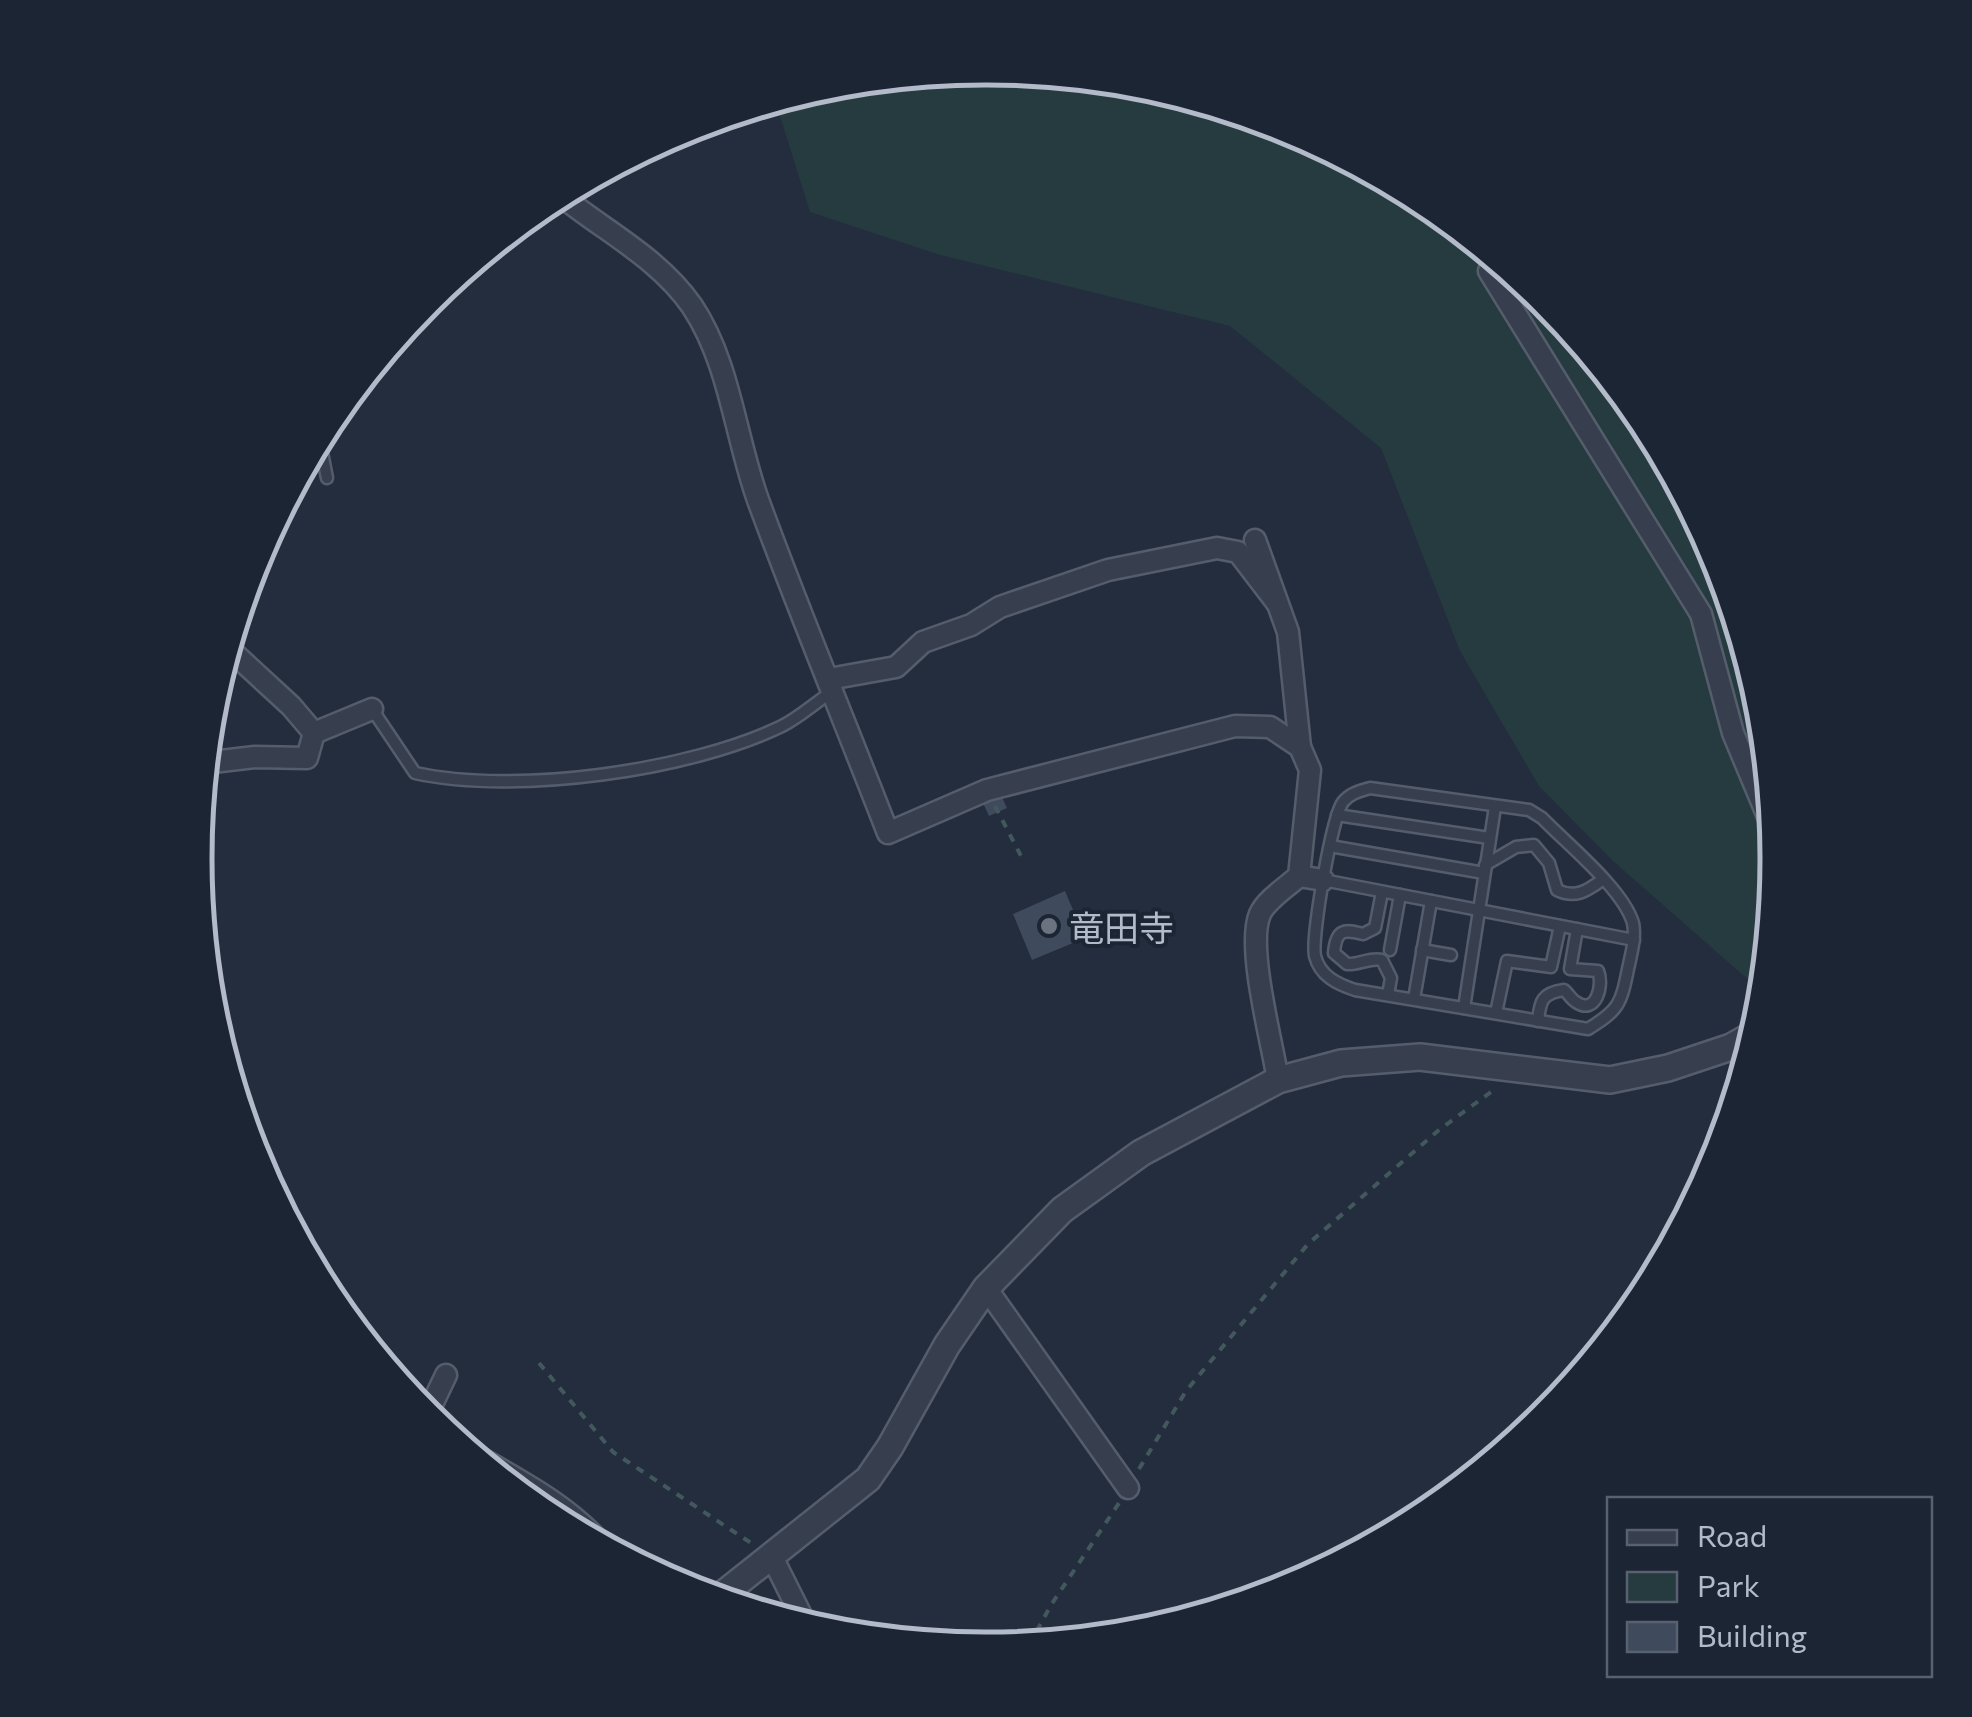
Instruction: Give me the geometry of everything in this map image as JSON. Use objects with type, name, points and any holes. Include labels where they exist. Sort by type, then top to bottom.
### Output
[{"type":"street","points":[[572,205],[650,258],[691,306],[716,353],[757,496],[888,833],[987,790],[1235,726],[1270,727],[1300,747]]},
{"type":"street","points":[[1489,272],[1701,614],[1733,734],[1756,789]]},
{"type":"street","points":[[1255,540],[1288,632],[1300,747],[1310,770],[1300,876],[1260,911],[1255,934],[1278,1080]]},
{"type":"street","points":[[831,684],[896,666],[923,642],[970,625],[1000,607],[1090,576],[1216,548],[1238,552],[1277,603]]},
{"type":"street","points":[[239,657],[314,733]]},
{"type":"street","points":[[314,733],[372,709]]},
{"type":"street","points":[[219,760],[308,758],[314,733]]},
{"type":"street","points":[[1300,876],[1323,880]]},
{"type":"street","points":[[730,1588],[868,1479],[890,1448],[947,1345],[986,1288],[1062,1210],[1140,1152],[1278,1080],[1342,1063],[1420,1057],[1610,1080],[1700,1058],[1737,1044]]},
{"type":"street","points":[[986,1288],[1128,1488]]},
{"type":"street","points":[[434,1400],[446,1374]]},
{"type":"street","points":[[772,1556],[794,1608]]},
{"type":"lane","points":[[323,461],[327,478]]},
{"type":"lane","points":[[372,709],[414,773],[446,780],[557,778],[681,761],[738,744],[786,724],[831,684]]},
{"type":"lane","points":[[1370,788],[1529,810],[1542,818],[1620,900],[1632,922],[1634,940],[1622,999],[1613,1014],[1588,1029],[1388,995],[1338,984],[1326,976],[1314,952],[1323,880],[1337,815],[1345,799],[1370,788]]},
{"type":"lane","points":[[1464,1008],[1494,806]]},
{"type":"lane","points":[[1337,815],[1490,838]]},
{"type":"lane","points":[[1330,846],[1485,869],[1516,847],[1534,845],[1549,863],[1557,890],[1576,894],[1602,880]]},
{"type":"lane","points":[[1323,880],[1634,940]]},
{"type":"lane","points":[[1382,892],[1375,928],[1363,934],[1342,930],[1334,952],[1346,964],[1382,960],[1392,978],[1388,995]]},
{"type":"lane","points":[[1390,950],[1400,895]]},
{"type":"lane","points":[[1414,1000],[1431,901]]},
{"type":"lane","points":[[1496,1014],[1506,961],[1551,966],[1560,926]]},
{"type":"lane","points":[[1538,1020],[1540,1002],[1548,993],[1564,990],[1575,1002],[1583,1004],[1592,1002],[1600,992],[1602,978],[1598,972],[1570,969],[1577,929]]},
{"type":"lane","points":[[1422,950],[1451,954]]},
{"type":"path","points":[[992,798],[1020,856]]},
{"type":"path","points":[[1037,1630],[1186,1391],[1308,1244],[1438,1130],[1519,1072]]},
{"type":"path","points":[[540,1363],[613,1452],[772,1556]]},
{"type":"green space","points":[[986,85],[1037,87],[1137,100],[1235,126],[1328,165],[1373,189],[1457,245],[1533,312],[1600,388],[1656,472],[1701,562],[1733,658],[1753,758],[1760,858],[1750,981],[1613,861],[1539,786],[1460,651],[1381,448],[1230,326],[937,254],[810,212],[779,113],[885,92]]},
{"type":"building","points":[[1001,795],[1007,808],[989,816],[983,803]]},
{"type":"building","name":"竜田寺","points":[[1065,891],[1085,938],[1032,960],[1013,914]]},
{"type":"place","name":"竜田寺","points":[[1049,926]]}]
